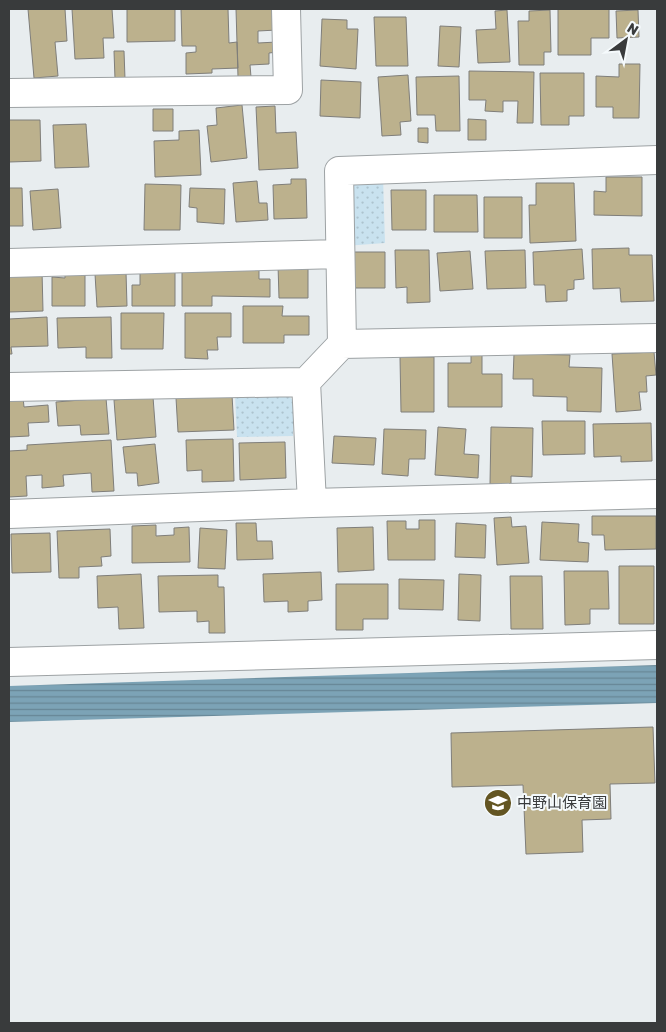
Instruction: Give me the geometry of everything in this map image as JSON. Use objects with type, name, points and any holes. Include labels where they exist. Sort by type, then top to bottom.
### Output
[{"type":"street","points":[[9,93],[288,90],[286,9]]},
{"type":"street","points":[[9,388],[306,382],[342,344],[339,171],[657,160]]},
{"type":"street","points":[[9,263],[340,254]]},
{"type":"street","points":[[342,344],[657,338]]},
{"type":"street","points":[[306,382],[312,503]]},
{"type":"street","points":[[9,514],[312,503],[657,494]]},
{"type":"street","points":[[9,662],[657,645]]},
{"type":"shaded area","points":[[383,176],[385,243],[345,246],[353,177]]},
{"type":"shaded area","points":[[286,392],[293,401],[293,436],[237,437],[235,395]]},
{"type":"shaded area","points":[[657,665],[657,703],[9,722],[9,686]]},
{"type":"building","points":[[28,9],[65,9],[67,41],[55,42],[58,76],[34,78]]},
{"type":"building","points":[[72,9],[112,9],[114,38],[103,38],[104,58],[75,59]]},
{"type":"building","points":[[127,9],[175,9],[175,41],[127,42]]},
{"type":"building","points":[[181,9],[228,9],[229,43],[237,42],[238,68],[212,69],[212,73],[186,74],[186,53],[196,52],[196,46],[182,46]]},
{"type":"building","points":[[236,9],[276,9],[277,30],[258,31],[258,43],[277,42],[278,52],[269,53],[269,64],[250,65],[251,77],[238,77]]},
{"type":"building","points":[[558,9],[609,9],[609,38],[591,38],[591,55],[558,55]]},
{"type":"building","points":[[507,10],[510,62],[478,63],[476,30],[496,29],[495,11]]},
{"type":"building","points":[[550,10],[551,52],[544,52],[544,65],[519,65],[518,21],[529,21],[529,11]]},
{"type":"building","points":[[638,10],[639,37],[617,38],[616,11]]},
{"type":"building","points":[[374,17],[406,17],[408,66],[376,66]]},
{"type":"building","points":[[322,19],[347,20],[347,29],[358,29],[356,69],[320,66]]},
{"type":"building","points":[[440,26],[461,27],[459,67],[438,66]]},
{"type":"building","points":[[114,51],[124,51],[125,79],[115,79]]},
{"type":"building","points":[[619,64],[640,64],[639,118],[613,118],[613,107],[596,107],[596,76],[619,77]]},
{"type":"building","points":[[469,71],[534,72],[533,123],[517,123],[518,101],[503,101],[503,112],[485,111],[486,100],[469,100]]},
{"type":"building","points":[[540,73],[584,73],[584,116],[569,116],[569,125],[541,125]]},
{"type":"building","points":[[408,75],[411,121],[400,122],[401,135],[382,136],[378,77]]},
{"type":"building","points":[[459,76],[460,131],[436,131],[435,115],[417,115],[416,77]]},
{"type":"building","points":[[321,80],[361,82],[360,118],[320,116]]},
{"type":"building","points":[[242,105],[247,158],[211,162],[207,126],[217,125],[216,108]]},
{"type":"building","points":[[275,106],[276,133],[296,132],[298,168],[259,170],[256,107]]},
{"type":"building","points":[[153,109],[173,109],[173,131],[153,131]]},
{"type":"building","points":[[468,119],[486,120],[486,140],[468,140]]},
{"type":"building","points":[[9,120],[40,120],[41,161],[9,162]]},
{"type":"building","points":[[86,124],[89,167],[55,168],[53,125]]},
{"type":"building","points":[[418,128],[428,128],[428,143],[418,142]]},
{"type":"building","points":[[199,130],[201,175],[155,177],[154,141],[179,140],[179,131]]},
{"type":"building","points":[[606,177],[642,177],[642,216],[594,215],[594,191],[606,192]]},
{"type":"building","points":[[291,179],[306,179],[307,218],[274,219],[273,185],[291,184]]},
{"type":"building","points":[[257,181],[259,203],[267,203],[268,220],[236,222],[233,183]]},
{"type":"building","points":[[536,183],[574,183],[576,241],[530,243],[529,205],[536,205]]},
{"type":"building","points":[[145,184],[181,185],[180,230],[144,230]]},
{"type":"building","points":[[9,188],[22,188],[23,226],[9,226]]},
{"type":"building","points":[[190,188],[225,189],[224,224],[197,222],[197,208],[189,207]]},
{"type":"building","points":[[58,189],[61,228],[33,230],[30,191]]},
{"type":"building","points":[[391,190],[426,190],[426,230],[392,230]]},
{"type":"building","points":[[434,195],[477,195],[478,232],[434,232]]},
{"type":"building","points":[[484,197],[522,197],[522,238],[484,238]]},
{"type":"building","points":[[629,248],[629,255],[652,255],[654,301],[621,302],[620,288],[593,289],[592,249]]},
{"type":"building","points":[[582,249],[584,279],[574,280],[574,289],[567,290],[567,301],[546,302],[545,285],[534,285],[533,252]]},
{"type":"building","points":[[395,250],[429,250],[430,302],[407,303],[407,287],[396,288]]},
{"type":"building","points":[[525,250],[526,288],[487,289],[485,251]]},
{"type":"building","points":[[470,251],[473,289],[440,291],[437,253]]},
{"type":"building","points":[[348,252],[385,252],[385,288],[348,288]]},
{"type":"building","points":[[308,264],[308,298],[279,298],[278,265]]},
{"type":"building","points":[[259,265],[259,279],[270,279],[270,297],[212,296],[212,306],[182,306],[182,271]]},
{"type":"building","points":[[140,267],[175,268],[175,306],[132,306],[132,285],[140,285]]},
{"type":"building","points":[[65,269],[85,269],[85,306],[52,306],[52,277],[65,278]]},
{"type":"building","points":[[42,271],[43,311],[9,312],[9,272]]},
{"type":"building","points":[[126,272],[127,306],[97,307],[95,274]]},
{"type":"building","points":[[243,306],[283,306],[282,316],[309,316],[309,335],[284,335],[284,343],[243,343]]},
{"type":"building","points":[[121,313],[164,313],[163,349],[121,349]]},
{"type":"building","points":[[185,313],[231,313],[231,337],[217,337],[218,350],[207,350],[208,359],[185,358]]},
{"type":"building","points":[[47,317],[48,346],[11,347],[12,354],[9,354],[9,319]]},
{"type":"building","points":[[111,317],[112,358],[86,358],[86,347],[58,348],[57,318]]},
{"type":"building","points":[[654,352],[656,375],[646,376],[647,392],[639,392],[641,410],[616,412],[612,354]]},
{"type":"building","points":[[471,353],[482,353],[482,374],[502,374],[502,407],[448,407],[448,363],[471,363]]},
{"type":"building","points":[[514,354],[570,355],[569,367],[602,368],[601,412],[567,411],[567,397],[533,396],[533,379],[513,379]]},
{"type":"building","points":[[400,357],[434,357],[434,412],[401,412]]},
{"type":"building","points":[[232,395],[234,430],[178,432],[176,398]]},
{"type":"building","points":[[23,397],[24,407],[48,405],[49,422],[28,423],[29,436],[9,437],[9,398]]},
{"type":"building","points":[[153,397],[156,437],[117,440],[114,400]]},
{"type":"building","points":[[106,398],[109,434],[81,435],[80,425],[58,426],[56,402]]},
{"type":"building","points":[[542,421],[585,421],[585,454],[543,455]]},
{"type":"building","points":[[651,423],[652,461],[621,462],[621,456],[594,457],[593,424]]},
{"type":"building","points":[[438,427],[466,429],[464,454],[479,455],[478,478],[435,475]]},
{"type":"building","points":[[491,427],[533,428],[532,477],[511,476],[511,484],[490,484]]},
{"type":"building","points":[[384,429],[426,430],[425,459],[409,459],[408,476],[382,474]]},
{"type":"building","points":[[334,436],[376,438],[374,465],[332,463]]},
{"type":"building","points":[[233,439],[234,481],[202,482],[202,470],[187,471],[186,440]]},
{"type":"building","points":[[111,440],[114,491],[92,492],[91,473],[63,475],[64,486],[42,488],[42,475],[26,476],[27,496],[9,497],[9,451],[27,450],[27,445]]},
{"type":"building","points":[[285,442],[286,478],[240,480],[239,443]]},
{"type":"building","points":[[155,444],[159,483],[138,486],[137,473],[126,473],[123,447]]},
{"type":"building","points":[[592,516],[656,516],[656,549],[605,550],[604,535],[592,535]]},
{"type":"building","points":[[511,517],[512,527],[526,526],[529,563],[497,565],[494,518]]},
{"type":"building","points":[[419,520],[435,520],[435,560],[388,560],[387,521],[406,521],[406,529],[419,529]]},
{"type":"building","points":[[542,522],[579,524],[578,542],[589,543],[588,562],[540,560]]},
{"type":"building","points":[[236,523],[256,523],[257,541],[272,541],[273,559],[237,560]]},
{"type":"building","points":[[456,523],[486,525],[485,558],[455,557]]},
{"type":"building","points":[[156,525],[156,536],[174,535],[174,528],[189,527],[190,562],[132,563],[132,526]]},
{"type":"building","points":[[373,527],[374,570],[338,572],[337,528]]},
{"type":"building","points":[[200,528],[227,530],[225,569],[198,568]]},
{"type":"building","points":[[110,529],[111,556],[101,557],[102,566],[79,567],[79,578],[59,578],[57,531]]},
{"type":"building","points":[[50,533],[51,572],[12,573],[11,534]]},
{"type":"building","points":[[619,566],[654,566],[654,624],[619,624]]},
{"type":"building","points":[[564,571],[608,571],[609,609],[590,609],[590,624],[565,625]]},
{"type":"building","points":[[321,572],[322,600],[308,601],[308,611],[288,612],[288,601],[264,602],[263,574]]},
{"type":"building","points":[[141,574],[144,628],[119,629],[118,607],[98,608],[97,576]]},
{"type":"building","points":[[459,574],[481,575],[480,621],[458,620]]},
{"type":"building","points":[[218,575],[218,587],[224,587],[225,633],[209,633],[209,621],[197,622],[197,611],[159,612],[158,576]]},
{"type":"building","points":[[510,576],[542,576],[543,629],[511,629]]},
{"type":"building","points":[[399,579],[444,580],[443,610],[399,609]]},
{"type":"building","points":[[336,584],[388,584],[388,619],[363,619],[363,630],[336,630]]},
{"type":"building","points":[[653,727],[655,783],[610,784],[611,819],[582,820],[583,852],[526,854],[523,785],[452,787],[451,733]]},
{"type":"place","name":"中野山保育園","points":[[498,803]]}]
